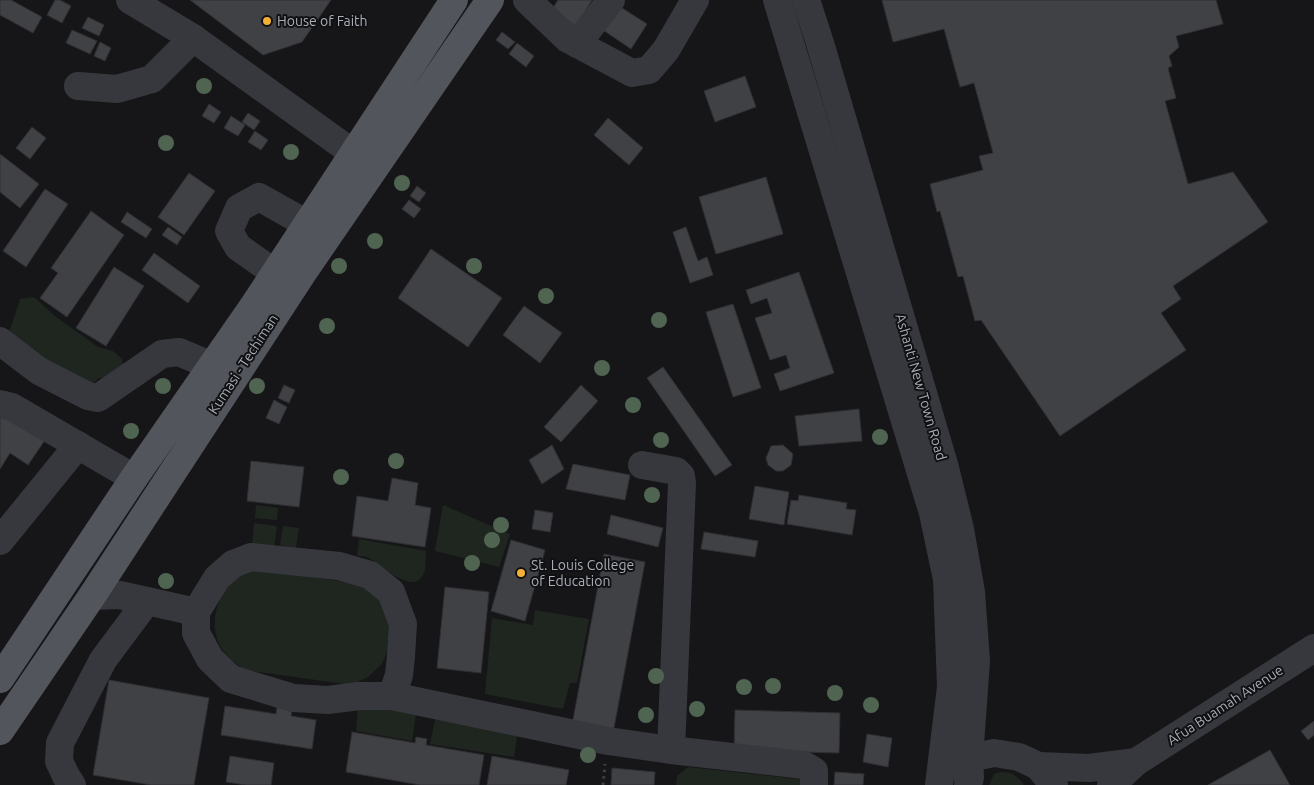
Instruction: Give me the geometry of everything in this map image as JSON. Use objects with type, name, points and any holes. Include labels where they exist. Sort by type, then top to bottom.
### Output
[{"type":"main road","name":"Kumasi - Techiman","points":[[0,679],[134,478],[275,273],[454,0]]},
{"type":"main road","name":"Kumasi - Techiman","points":[[0,731],[92,596],[302,274],[490,0]]},
{"type":"street","points":[[130,0],[193,38],[353,152]]},
{"type":"street","points":[[527,0],[568,39],[632,73],[649,70],[666,50],[696,0]]},
{"type":"street","points":[[577,44],[611,0]]},
{"type":"street","name":"Ashanti New Town Road","points":[[777,0],[933,513],[947,579],[952,687],[940,782]]},
{"type":"street","name":"Ashanti New Town Road","points":[[806,0],[939,449],[960,529],[971,592],[976,661],[968,785]]},
{"type":"street","points":[[78,86],[117,89],[152,80],[193,38]]},
{"type":"street","points":[[275,273],[238,247],[229,231],[239,208],[259,197],[307,224]]},
{"type":"street","points":[[0,341],[39,371],[88,396],[98,398],[162,354],[179,352],[212,366]]},
{"type":"street","points":[[0,404],[12,407],[134,478]]},
{"type":"street","points":[[0,541],[78,445]]},
{"type":"street","points":[[642,465],[676,471],[681,476],[682,483],[672,750]]},
{"type":"street","points":[[392,696],[399,675],[402,656],[402,624],[392,592],[370,575],[339,566],[251,557],[233,564],[217,578],[196,612],[196,633],[210,659],[231,679],[293,698],[328,700],[359,696],[392,696],[608,741],[804,764],[814,772],[814,785]]},
{"type":"street","points":[[92,596],[120,595],[196,612]]},
{"type":"street","points":[[72,785],[59,761],[60,744],[103,660],[146,601]]},
{"type":"street","name":"Afua Buamah Avenue","points":[[1111,785],[1136,762],[1314,648]]},
{"type":"street","points":[[974,707],[984,726],[1000,744],[1037,769]]},
{"type":"street","name":"Afua Buamah Avenue","points":[[969,758],[994,753],[1037,769],[1089,768],[1136,762]]},
{"type":"street","points":[[940,782],[969,758]]},
{"type":"shaded area","points":[[34,297],[55,316],[98,347],[113,351],[122,359],[123,370],[109,378],[98,378],[90,387],[7,339],[20,299]]},
{"type":"shaded area","points":[[256,505],[278,508],[277,520],[255,518]]},
{"type":"shaded area","points":[[443,505],[510,534],[499,567],[435,551]]},
{"type":"shaded area","points":[[254,523],[277,526],[274,547],[252,545]]},
{"type":"shaded area","points":[[283,526],[299,528],[296,548],[280,545]]},
{"type":"shaded area","points":[[359,539],[426,551],[423,575],[418,581],[404,580],[369,558],[357,556]]},
{"type":"shaded area","points":[[259,569],[364,585],[379,596],[392,630],[389,649],[381,665],[368,677],[351,685],[245,670],[222,649],[217,639],[215,618],[221,597],[227,588],[244,574]]},
{"type":"shaded area","points":[[535,610],[589,619],[577,683],[570,683],[563,709],[485,694],[492,618],[533,625]]},
{"type":"shaded area","points":[[383,702],[416,714],[412,741],[356,731],[358,706]]},
{"type":"shaded area","points":[[436,715],[518,730],[514,757],[430,744]]},
{"type":"shaded area","points":[[688,767],[798,779],[803,781],[805,785],[676,785],[677,776]]},
{"type":"shaded area","points":[[1001,772],[1014,775],[1024,785],[989,785],[994,774]]},
{"type":"building","points":[[0,0],[11,0],[42,17],[33,33],[0,15]]},
{"type":"building","points":[[55,0],[60,0],[71,6],[62,23],[47,15]]},
{"type":"building","name":"House of Faith","points":[[190,0],[331,0],[302,42],[263,55]]},
{"type":"building","points":[[558,0],[592,0],[576,26],[551,11]]},
{"type":"building","points":[[882,0],[1216,0],[1223,24],[1176,36],[1179,47],[1169,56],[1172,66],[1168,68],[1176,98],[1165,101],[1188,184],[1233,172],[1268,222],[1173,286],[1181,299],[1161,313],[1186,350],[1060,436],[981,320],[975,321],[963,276],[958,277],[940,211],[937,212],[930,184],[983,170],[979,156],[993,153],[974,83],[960,87],[944,29],[893,42]]},
{"type":"building","points":[[619,6],[647,24],[631,49],[603,30]]},
{"type":"building","points":[[88,17],[104,25],[99,36],[82,28]]},
{"type":"building","points":[[72,30],[97,41],[90,54],[66,43]]},
{"type":"building","points":[[502,32],[515,42],[508,49],[496,40]]},
{"type":"building","points":[[100,42],[111,48],[105,61],[94,56]]},
{"type":"building","points":[[517,43],[534,56],[526,67],[509,54]]},
{"type":"building","points":[[745,76],[756,107],[715,122],[704,91]]},
{"type":"building","points":[[209,104],[221,112],[214,123],[202,116]]},
{"type":"building","points":[[248,113],[260,121],[254,130],[242,122]]},
{"type":"building","points":[[231,116],[245,125],[238,136],[224,128]]},
{"type":"building","points":[[608,118],[643,148],[629,165],[594,135]]},
{"type":"building","points":[[32,127],[46,138],[30,159],[16,148]]},
{"type":"building","points":[[255,131],[268,140],[261,150],[248,142]]},
{"type":"building","points":[[0,154],[39,184],[20,208],[0,192]]},
{"type":"building","points":[[189,173],[215,191],[184,235],[158,217]]},
{"type":"building","points":[[766,177],[783,234],[716,254],[699,197]]},
{"type":"building","points":[[417,186],[426,193],[419,202],[410,196]]},
{"type":"building","points":[[45,189],[68,204],[26,267],[3,251]]},
{"type":"building","points":[[409,200],[421,209],[414,218],[402,209]]},
{"type":"building","points":[[91,211],[124,235],[67,317],[40,298],[58,273],[51,268]]},
{"type":"building","points":[[127,212],[152,229],[146,238],[121,222]]},
{"type":"building","points":[[168,227],[182,237],[177,245],[162,235]]},
{"type":"building","points":[[686,227],[698,261],[707,257],[713,275],[690,283],[673,232]]},
{"type":"building","points":[[431,249],[502,298],[468,347],[398,298]]},
{"type":"building","points":[[154,253],[200,286],[188,303],[142,270]]},
{"type":"building","points":[[114,267],[144,286],[106,346],[76,328]]},
{"type":"building","points":[[799,272],[834,373],[780,391],[774,374],[790,368],[786,355],[770,360],[755,318],[772,313],[767,298],[751,304],[746,290]]},
{"type":"building","points":[[733,304],[761,388],[733,397],[706,312]]},
{"type":"building","points":[[524,306],[562,333],[540,363],[503,335]]},
{"type":"building","points":[[663,367],[732,465],[715,476],[647,378]]},
{"type":"building","points":[[284,385],[295,390],[289,403],[278,398]]},
{"type":"building","points":[[581,385],[598,401],[561,442],[544,427]]},
{"type":"building","points":[[274,400],[287,407],[279,424],[266,418]]},
{"type":"building","points":[[859,409],[862,441],[799,446],[795,416]]},
{"type":"building","points":[[0,415],[45,440],[28,465],[10,453],[0,469]]},
{"type":"building","points":[[552,445],[564,469],[542,484],[529,460]]},
{"type":"building","points":[[783,445],[793,454],[791,465],[783,471],[776,471],[768,465],[766,458],[771,446]]},
{"type":"building","points":[[251,461],[304,467],[299,507],[247,501]]},
{"type":"building","points":[[573,464],[630,475],[625,500],[566,489]]},
{"type":"building","points":[[392,478],[418,483],[415,505],[431,508],[425,547],[352,536],[357,496],[388,501]]},
{"type":"building","points":[[755,486],[789,492],[784,525],[749,519]]},
{"type":"building","points":[[799,495],[847,503],[846,509],[856,510],[852,535],[787,524],[791,500],[798,501]]},
{"type":"building","points":[[535,510],[553,513],[550,532],[532,529]]},
{"type":"building","points":[[611,515],[663,528],[658,547],[607,534]]},
{"type":"building","points":[[704,532],[758,541],[755,557],[701,549]]},
{"type":"building","points":[[511,540],[545,550],[525,621],[491,611]]},
{"type":"building","points":[[604,554],[645,562],[613,733],[572,725]]},
{"type":"building","points":[[445,587],[489,592],[481,673],[437,668]]},
{"type":"building","points":[[109,680],[209,698],[194,785],[151,785],[93,775]]},
{"type":"building","points":[[225,706],[276,714],[277,707],[292,709],[291,716],[316,720],[312,749],[221,735]]},
{"type":"building","points":[[735,710],[840,713],[839,753],[734,750]]},
{"type":"building","points":[[1314,721],[1314,735],[1308,740],[1301,731]]},
{"type":"building","points":[[352,732],[415,743],[416,737],[427,739],[426,745],[484,755],[479,785],[420,785],[346,772]]},
{"type":"building","points":[[867,734],[892,738],[888,767],[863,762]]},
{"type":"building","points":[[1270,750],[1290,785],[1208,785]]},
{"type":"building","points":[[230,756],[274,763],[271,785],[246,785],[226,782]]},
{"type":"building","points":[[492,756],[569,770],[566,785],[487,785]]},
{"type":"building","points":[[612,768],[655,772],[654,785],[611,785]]},
{"type":"building","points":[[835,772],[864,774],[863,785],[834,785]]},
{"type":"place","name":"House of Faith","points":[[267,21]]},
{"type":"place","name":"St. Louis College of Education","points":[[521,573]]}]
